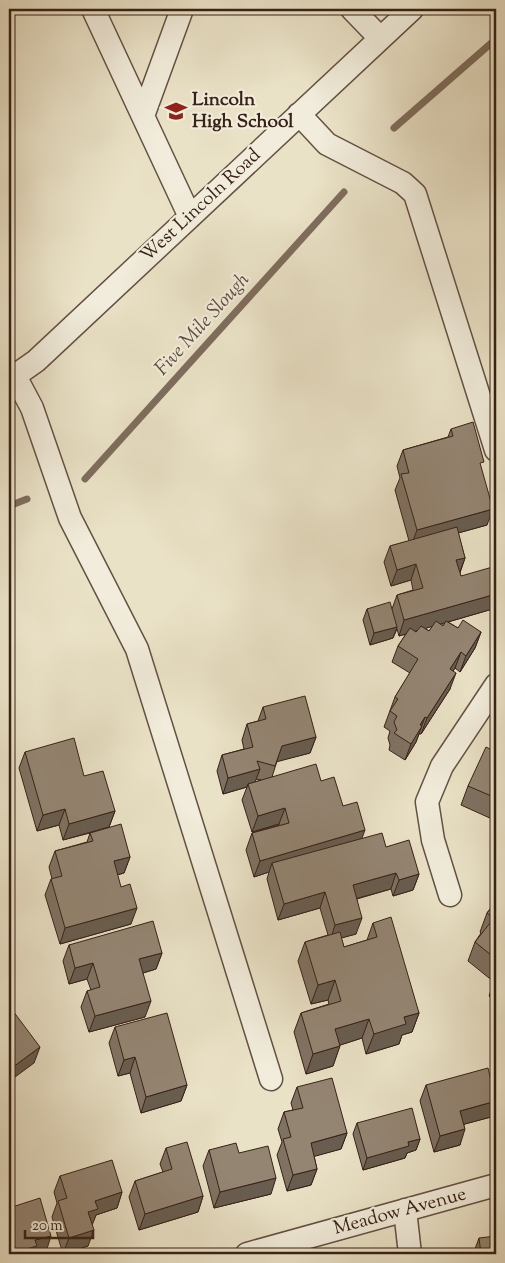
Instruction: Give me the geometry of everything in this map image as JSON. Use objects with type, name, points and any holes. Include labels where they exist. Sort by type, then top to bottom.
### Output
[{"type":"street","points":[[93,9],[190,216]]},
{"type":"street","points":[[143,116],[182,9]]},
{"type":"street","points":[[352,9],[380,38]]},
{"type":"street","name":"West Lincoln Road","points":[[12,378],[36,361],[412,9]]},
{"type":"street","points":[[299,114],[327,144],[404,183],[415,194],[496,450]]},
{"type":"street","points":[[12,378],[32,408],[70,518],[137,649],[271,1079]]},
{"type":"street","points":[[450,895],[434,840],[427,802],[442,766],[496,685]]},
{"type":"street","name":"Meadow Avenue","points":[[247,1254],[496,1185]]},
{"type":"street","points":[[405,1210],[410,1254]]},
{"type":"building","points":[[473,422],[484,462],[480,463],[493,509],[417,530],[401,474],[409,473],[403,450],[453,436],[451,429]]},
{"type":"building","points":[[457,527],[465,558],[456,560],[461,576],[496,566],[496,594],[404,620],[397,595],[423,588],[416,564],[397,570],[390,546]]},
{"type":"building","points":[[390,602],[397,627],[374,633],[367,609]]},
{"type":"building","points":[[463,620],[481,632],[466,656],[461,652],[450,669],[456,673],[427,718],[425,717],[411,744],[394,733],[397,730],[394,722],[397,716],[390,711],[398,699],[395,697],[418,659],[398,646],[410,628],[416,632],[421,626],[429,631],[436,621],[443,626],[446,621],[458,628]]},
{"type":"building","points":[[305,696],[316,737],[282,746],[275,766],[257,761],[260,769],[228,778],[222,755],[253,747],[247,724],[266,719],[263,707]]},
{"type":"building","points":[[74,738],[84,776],[103,771],[115,811],[69,824],[65,809],[43,815],[25,752]]},
{"type":"building","points":[[486,747],[496,752],[496,798],[468,786]]},
{"type":"building","points":[[316,764],[321,781],[334,777],[343,806],[357,802],[365,830],[260,861],[252,833],[289,823],[285,808],[258,816],[248,784]]},
{"type":"building","points":[[121,824],[130,857],[114,861],[121,887],[130,884],[137,908],[65,928],[51,879],[62,876],[55,851],[93,841],[90,833]]},
{"type":"building","points":[[382,833],[386,847],[409,840],[419,874],[399,880],[396,873],[353,885],[362,918],[335,925],[325,892],[284,904],[272,863]]},
{"type":"building","points":[[496,901],[496,959],[475,942],[494,918],[487,913]]},
{"type":"building","points":[[391,917],[419,1013],[404,1017],[406,1024],[374,1034],[369,1019],[335,1029],[340,1046],[313,1054],[301,1013],[341,1001],[335,980],[318,985],[305,942],[340,932],[344,947],[377,937],[373,923]]},
{"type":"building","points":[[153,921],[162,953],[139,959],[151,1001],[95,1016],[87,991],[100,987],[93,963],[75,968],[69,945]]},
{"type":"building","points":[[13,1011],[40,1047],[9,1070],[9,1014]]},
{"type":"building","points":[[167,1013],[187,1085],[146,1097],[135,1057],[124,1060],[115,1027]]},
{"type":"building","points":[[488,1068],[496,1101],[460,1111],[465,1129],[440,1136],[426,1085]]},
{"type":"building","points":[[332,1078],[347,1133],[311,1143],[317,1169],[293,1175],[283,1139],[291,1137],[284,1112],[303,1108],[297,1087]]},
{"type":"building","points":[[412,1108],[420,1139],[408,1142],[409,1146],[367,1158],[357,1123]]},
{"type":"building","points":[[187,1142],[203,1196],[145,1214],[135,1181],[172,1169],[166,1148]]},
{"type":"building","points":[[236,1143],[239,1153],[268,1146],[276,1178],[220,1192],[209,1150]]},
{"type":"building","points":[[112,1160],[122,1192],[95,1201],[98,1209],[88,1212],[94,1230],[69,1238],[58,1201],[67,1198],[60,1176]]},
{"type":"building","points":[[40,1198],[51,1236],[35,1240],[37,1246],[9,1254],[9,1208]]},
{"type":"building","points":[[496,1236],[496,1254],[481,1254],[479,1238]]},
{"type":"waterway","name":"Five Mile Slough","points":[[394,128],[496,39]]},
{"type":"waterway","name":"Five Mile Slough","points":[[85,479],[344,192]]},
{"type":"waterway","name":"Five Mile Slough","points":[[9,506],[27,499]]},
{"type":"place","name":"Lincoln High School","points":[[176,111]]}]
